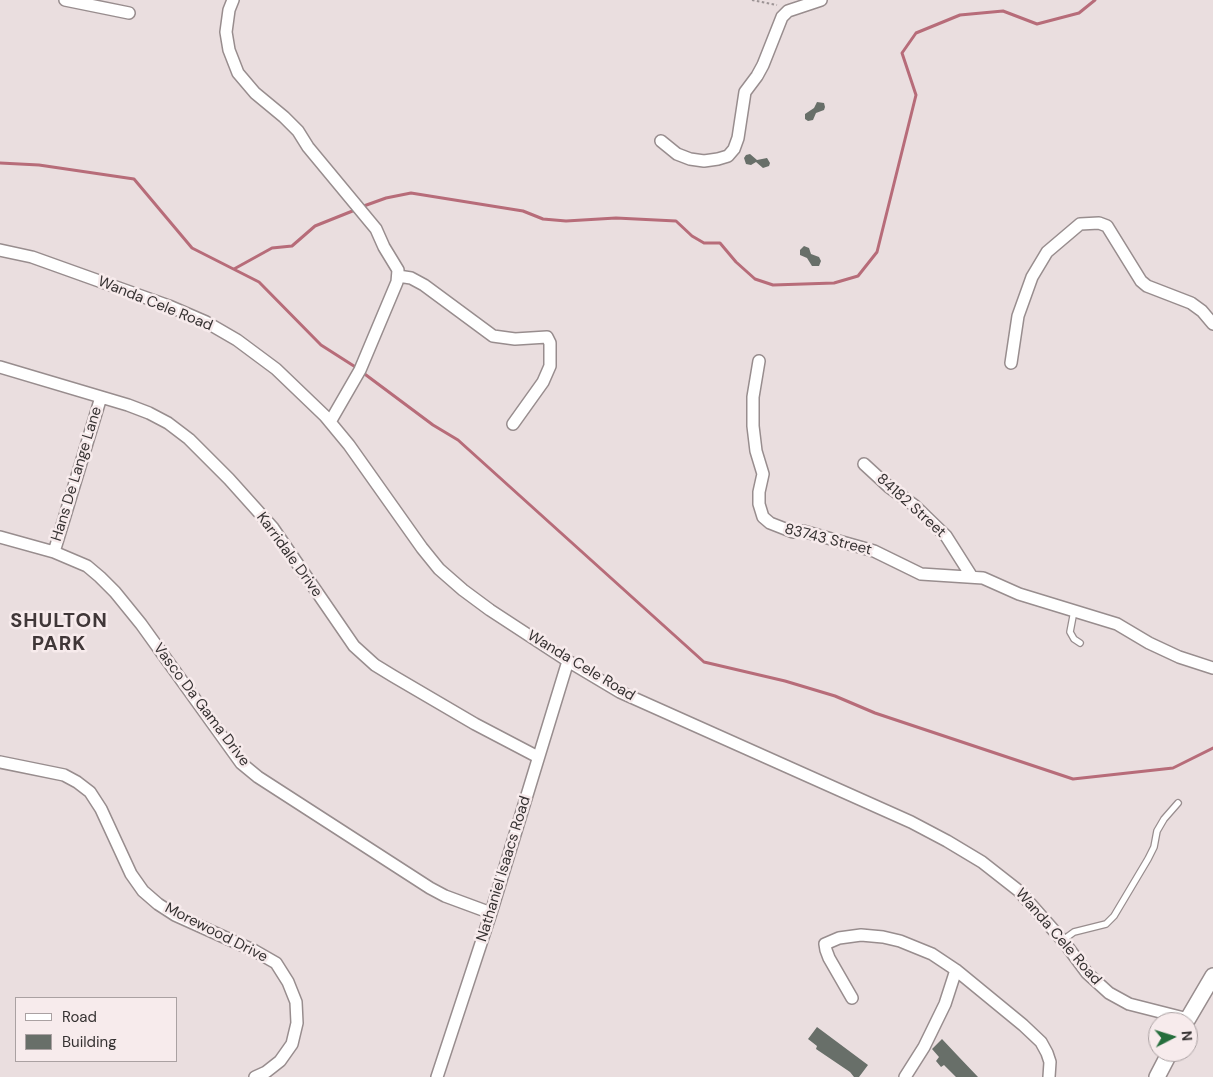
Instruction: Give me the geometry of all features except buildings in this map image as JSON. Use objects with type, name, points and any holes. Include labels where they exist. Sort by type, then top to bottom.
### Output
[{"type":"street","points":[[65,0],[130,13]]},
{"type":"street","points":[[233,0],[229,10],[226,32],[229,50],[238,73],[255,93],[298,131],[308,147],[376,229],[398,270],[397,282],[360,370],[330,422]]},
{"type":"street","points":[[661,141],[677,154],[690,159],[711,160],[728,156],[734,149],[738,138],[744,92],[763,65],[782,17],[788,11],[821,0]]},
{"type":"street","points":[[1011,363],[1018,316],[1032,277],[1047,252],[1080,224],[1098,223],[1106,226],[1141,281],[1147,286],[1191,303],[1202,311],[1213,324]]},
{"type":"street","name":"Wanda Cele Road","points":[[0,250],[41,260],[169,306],[206,322],[237,340],[276,369],[330,422],[439,569],[490,610],[568,661],[620,692],[911,822],[982,862],[1019,891],[1063,940],[1087,974],[1108,993],[1129,1004],[1156,1012]]},
{"type":"street","points":[[398,276],[411,278],[424,285],[493,336],[515,339],[547,337],[551,349],[550,366],[543,382],[512,424]]},
{"type":"street","name":"83743 Street","points":[[759,361],[754,389],[753,426],[756,451],[762,468],[759,504],[763,517],[778,527],[793,532],[803,531],[874,550],[921,574],[983,578],[1018,594],[1117,624],[1149,643],[1179,657],[1213,668]]},
{"type":"street","name":"Karridale Drive","points":[[0,367],[101,397],[149,413],[168,423],[189,439],[229,479],[273,528],[354,646],[375,664],[475,724],[538,757]]},
{"type":"street","name":"Hans De Lange Lane","points":[[54,552],[101,397]]},
{"type":"street","name":"84182 Street","points":[[864,464],[889,487],[915,506],[946,536],[972,576]]},
{"type":"street","name":"Vasco Da Gama Drive","points":[[0,537],[54,552],[87,566],[115,592],[241,763],[258,777],[430,888],[445,896],[491,913]]},
{"type":"street","name":"Nathaniel Isaacs Road","points":[[437,1077],[491,913],[568,661]]},
{"type":"street","name":"Morewood Drive","points":[[0,762],[64,775],[77,782],[90,792],[101,808],[131,874],[150,897],[175,915],[255,951],[276,963],[288,982],[296,1002],[297,1023],[292,1044],[280,1061],[266,1072],[255,1077]]},
{"type":"street","points":[[852,998],[826,950],[825,944],[830,940],[861,935],[900,941],[932,954],[956,970],[1023,1024],[1041,1042],[1050,1062],[1049,1077]]},
{"type":"street","points":[[905,1077],[924,1047],[945,1004],[956,970]]},
{"type":"street","name":"Wanda Cele Road","points":[[1192,1012],[1213,976]]},
{"type":"street","points":[[1157,1077],[1165,1062]]},
{"type":"lane","points":[[1074,611],[1070,632],[1074,639],[1080,643]]},
{"type":"lane","points":[[1063,940],[1074,932],[1106,924],[1114,916],[1148,859],[1154,847],[1157,831],[1178,802]]},
{"type":"path","points":[[752,0],[783,6]]},
{"type":"waterway","points":[[361,207],[386,198],[411,193],[523,211],[543,219],[566,221],[616,218],[676,221],[692,236],[704,243],[720,243],[736,262],[755,279],[773,285],[834,283],[858,276],[877,252],[916,95],[902,53],[916,33],[960,15],[1003,11],[1037,24],[1079,13],[1095,0]]},
{"type":"waterway","points":[[0,163],[39,165],[134,179],[192,248],[259,282],[321,345],[357,368]]},
{"type":"waterway","points":[[234,269],[272,248],[292,246],[315,226],[355,210]]},
{"type":"waterway","points":[[362,372],[433,425],[458,440],[704,662],[785,681],[835,696],[875,713],[1073,779],[1173,768],[1213,748]]},
{"type":"district","name":"SHULTON PARK","points":[[59,634]]}]
